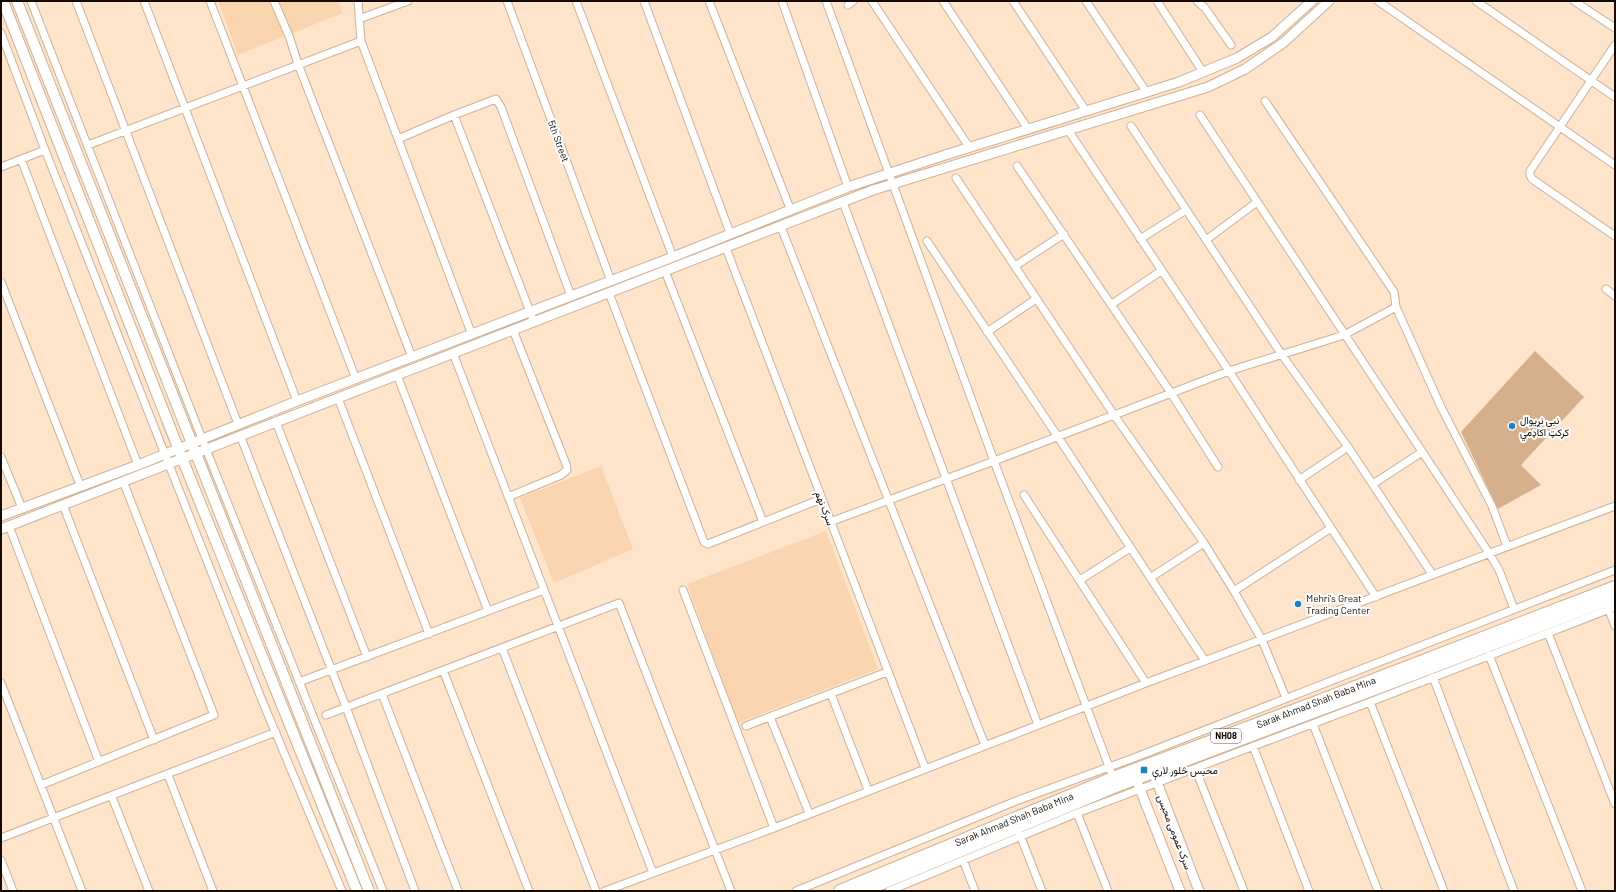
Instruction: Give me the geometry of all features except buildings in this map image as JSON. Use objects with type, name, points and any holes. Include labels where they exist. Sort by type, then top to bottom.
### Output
[{"type":"highway","name":"Sarak Ahmad Shah Baba Mina","points":[[840,891],[1319,701],[1605,594],[1615,587]]},
{"type":"highway","name":"NH08","points":[[863,891],[1115,782],[1138,784],[1155,778],[1605,594]]},
{"type":"main road","points":[[3,1],[178,448],[357,891]]},
{"type":"main road","points":[[17,1],[368,891]]},
{"type":"street","points":[[31,1],[206,449],[383,891]]},
{"type":"street","points":[[144,1],[297,401]]},
{"type":"street","points":[[210,1],[356,379]]},
{"type":"street","points":[[274,1],[289,36],[298,64],[412,357]]},
{"type":"street","points":[[358,1],[361,41],[472,335]]},
{"type":"street","points":[[359,19],[408,1]]},
{"type":"street","name":"5th Street","points":[[507,1],[611,281]]},
{"type":"street","points":[[576,1],[673,258]]},
{"type":"street","points":[[644,1],[730,233]]},
{"type":"street","points":[[709,1],[791,210]]},
{"type":"street","points":[[782,1],[848,188]]},
{"type":"street","points":[[826,1],[994,461],[1115,782]]},
{"type":"street","points":[[872,1],[969,147]]},
{"type":"street","points":[[943,1],[1028,129]]},
{"type":"street","points":[[1013,1],[1086,111]]},
{"type":"street","points":[[1086,1],[1147,93]]},
{"type":"street","points":[[1157,1],[1203,72]]},
{"type":"street","points":[[1197,1],[1205,8],[1231,45]]},
{"type":"street","points":[[1,516],[80,485],[138,465],[238,424],[472,335],[530,311],[673,258],[730,233],[848,188],[969,147],[1147,93],[1203,72],[1237,58],[1272,37],[1312,1]]},
{"type":"street","points":[[99,762],[5,527],[892,184],[1208,86],[1245,69],[1282,43],[1329,1]]},
{"type":"street","points":[[1378,1],[1615,165]]},
{"type":"street","points":[[1476,1],[1615,98]]},
{"type":"street","points":[[1574,1],[1615,28]]},
{"type":"street","points":[[77,2],[238,424]]},
{"type":"street","points":[[1,33],[45,150],[276,732],[342,891]]},
{"type":"street","points":[[88,145],[361,41]]},
{"type":"street","points":[[1615,45],[1559,126],[1530,171],[1530,175],[1532,179],[1615,236]]},
{"type":"street","points":[[1,57],[8,51]]},
{"type":"street","points":[[398,139],[496,99],[501,107],[571,296]]},
{"type":"street","points":[[1265,101],[1394,292],[1396,307],[1442,407],[1492,506],[1507,546]]},
{"type":"street","points":[[454,115],[534,322]]},
{"type":"street","points":[[1200,116],[1489,553],[1499,570],[1514,609]]},
{"type":"street","points":[[1131,126],[1282,355],[1348,447],[1432,574]]},
{"type":"street","points":[[1068,130],[1229,371],[1376,596]]},
{"type":"street","points":[[1,167],[45,150]]},
{"type":"street","points":[[21,159],[138,465]]},
{"type":"street","points":[[1017,166],[1112,304],[1218,467]]},
{"type":"street","points":[[956,178],[1114,415],[1204,543],[1262,640],[1286,698]]},
{"type":"street","points":[[843,202],[1038,725]]},
{"type":"street","points":[[1206,240],[1257,202]]},
{"type":"street","points":[[1140,239],[1186,210]]},
{"type":"street","points":[[781,227],[985,745]]},
{"type":"street","points":[[1015,266],[1064,234]]},
{"type":"street","points":[[927,241],[1205,661]]},
{"type":"street","name":"سرک نهم","points":[[726,248],[925,768]]},
{"type":"street","points":[[665,271],[763,522]]},
{"type":"street","points":[[1112,304],[1161,271]]},
{"type":"street","points":[[1,282],[80,485]]},
{"type":"street","points":[[1606,289],[1615,296]]},
{"type":"street","points":[[609,293],[704,542],[708,544],[821,499]]},
{"type":"street","points":[[987,332],[1036,299]]},
{"type":"street","points":[[830,522],[1058,437],[1229,371],[1344,335],[1396,307]]},
{"type":"street","points":[[508,496],[561,475],[567,470],[566,464],[513,330]]},
{"type":"street","points":[[453,353],[653,873]]},
{"type":"street","points":[[397,375],[488,611]]},
{"type":"street","points":[[338,398],[429,634]]},
{"type":"street","points":[[276,422],[367,657]]},
{"type":"street","points":[[240,436],[346,707],[415,891]]},
{"type":"street","points":[[1299,480],[1348,447]]},
{"type":"street","points":[[1373,484],[1422,452]]},
{"type":"street","points":[[1,457],[22,508]]},
{"type":"street","points":[[41,785],[214,715],[123,481]]},
{"type":"street","points":[[1024,495],[1146,683]]},
{"type":"street","points":[[63,505],[154,740]]},
{"type":"street","points":[[605,891],[774,828],[868,790],[1146,683],[1615,506]]},
{"type":"street","points":[[1234,591],[1331,528]]},
{"type":"street","points":[[1150,578],[1204,543]]},
{"type":"street","points":[[1080,580],[1130,548]]},
{"type":"street","points":[[1155,778],[1195,768],[1548,633],[1605,594],[1615,570]]},
{"type":"street","points":[[299,682],[332,671],[544,590]]},
{"type":"street","points":[[683,590],[774,828]]},
{"type":"street","points":[[796,891],[1016,801],[1514,609],[1605,594]]},
{"type":"street","points":[[1605,594],[1615,626]]},
{"type":"street","points":[[326,715],[617,603],[620,604],[731,891]]},
{"type":"street","points":[[1548,633],[1615,804]]},
{"type":"street","points":[[502,648],[596,891]]},
{"type":"street","points":[[1490,655],[1582,891]]},
{"type":"street","points":[[444,670],[529,891]]},
{"type":"street","points":[[746,726],[887,672]]},
{"type":"street","points":[[1433,677],[1514,891]]},
{"type":"street","points":[[1,683],[4,701],[41,785],[82,891]]},
{"type":"street","points":[[382,694],[458,891]]},
{"type":"street","points":[[831,694],[868,790]]},
{"type":"street","points":[[1370,702],[1444,891]]},
{"type":"street","points":[[770,717],[809,813]]},
{"type":"street","points":[[1313,724],[1378,891]]},
{"type":"street","points":[[1,838],[54,819],[276,732]]},
{"type":"street","points":[[1253,746],[1309,891]]},
{"type":"street","points":[[1195,768],[1244,891]]},
{"type":"street","points":[[168,775],[213,891]]},
{"type":"street","name":"سرک عمومی محبس","points":[[1155,778],[1198,891]]},
{"type":"street","points":[[889,891],[905,888],[963,860],[1020,835],[1077,813],[1138,784]]},
{"type":"street","name":"سرک عمومی محبس","points":[[1138,784],[1180,891]]},
{"type":"street","points":[[112,796],[149,891]]},
{"type":"street","points":[[1077,813],[1108,891]]},
{"type":"street","points":[[1020,835],[1042,891]]},
{"type":"street","points":[[1,860],[13,891]]},
{"type":"street","points":[[963,860],[975,891]]},
{"type":"shaded area","points":[[218,1],[338,1],[343,13],[238,55]]},
{"type":"shaded area","name":"نبی نړیوال کرکټ اکاډمي","points":[[1535,351],[1584,397],[1521,465],[1541,485],[1498,509],[1461,432]]},
{"type":"shaded area","points":[[601,466],[633,549],[554,583],[520,498]]},
{"type":"shaded area","points":[[826,531],[878,669],[738,723],[687,584]]},
{"type":"place","name":"نبی نړیوال کرکټ اکاډمي","points":[[1512,426]]},
{"type":"place","name":"Mehri's Great Trading Center","points":[[1298,604]]},
{"type":"place","name":"محبس څلور لارې","points":[[1144,770]]}]
